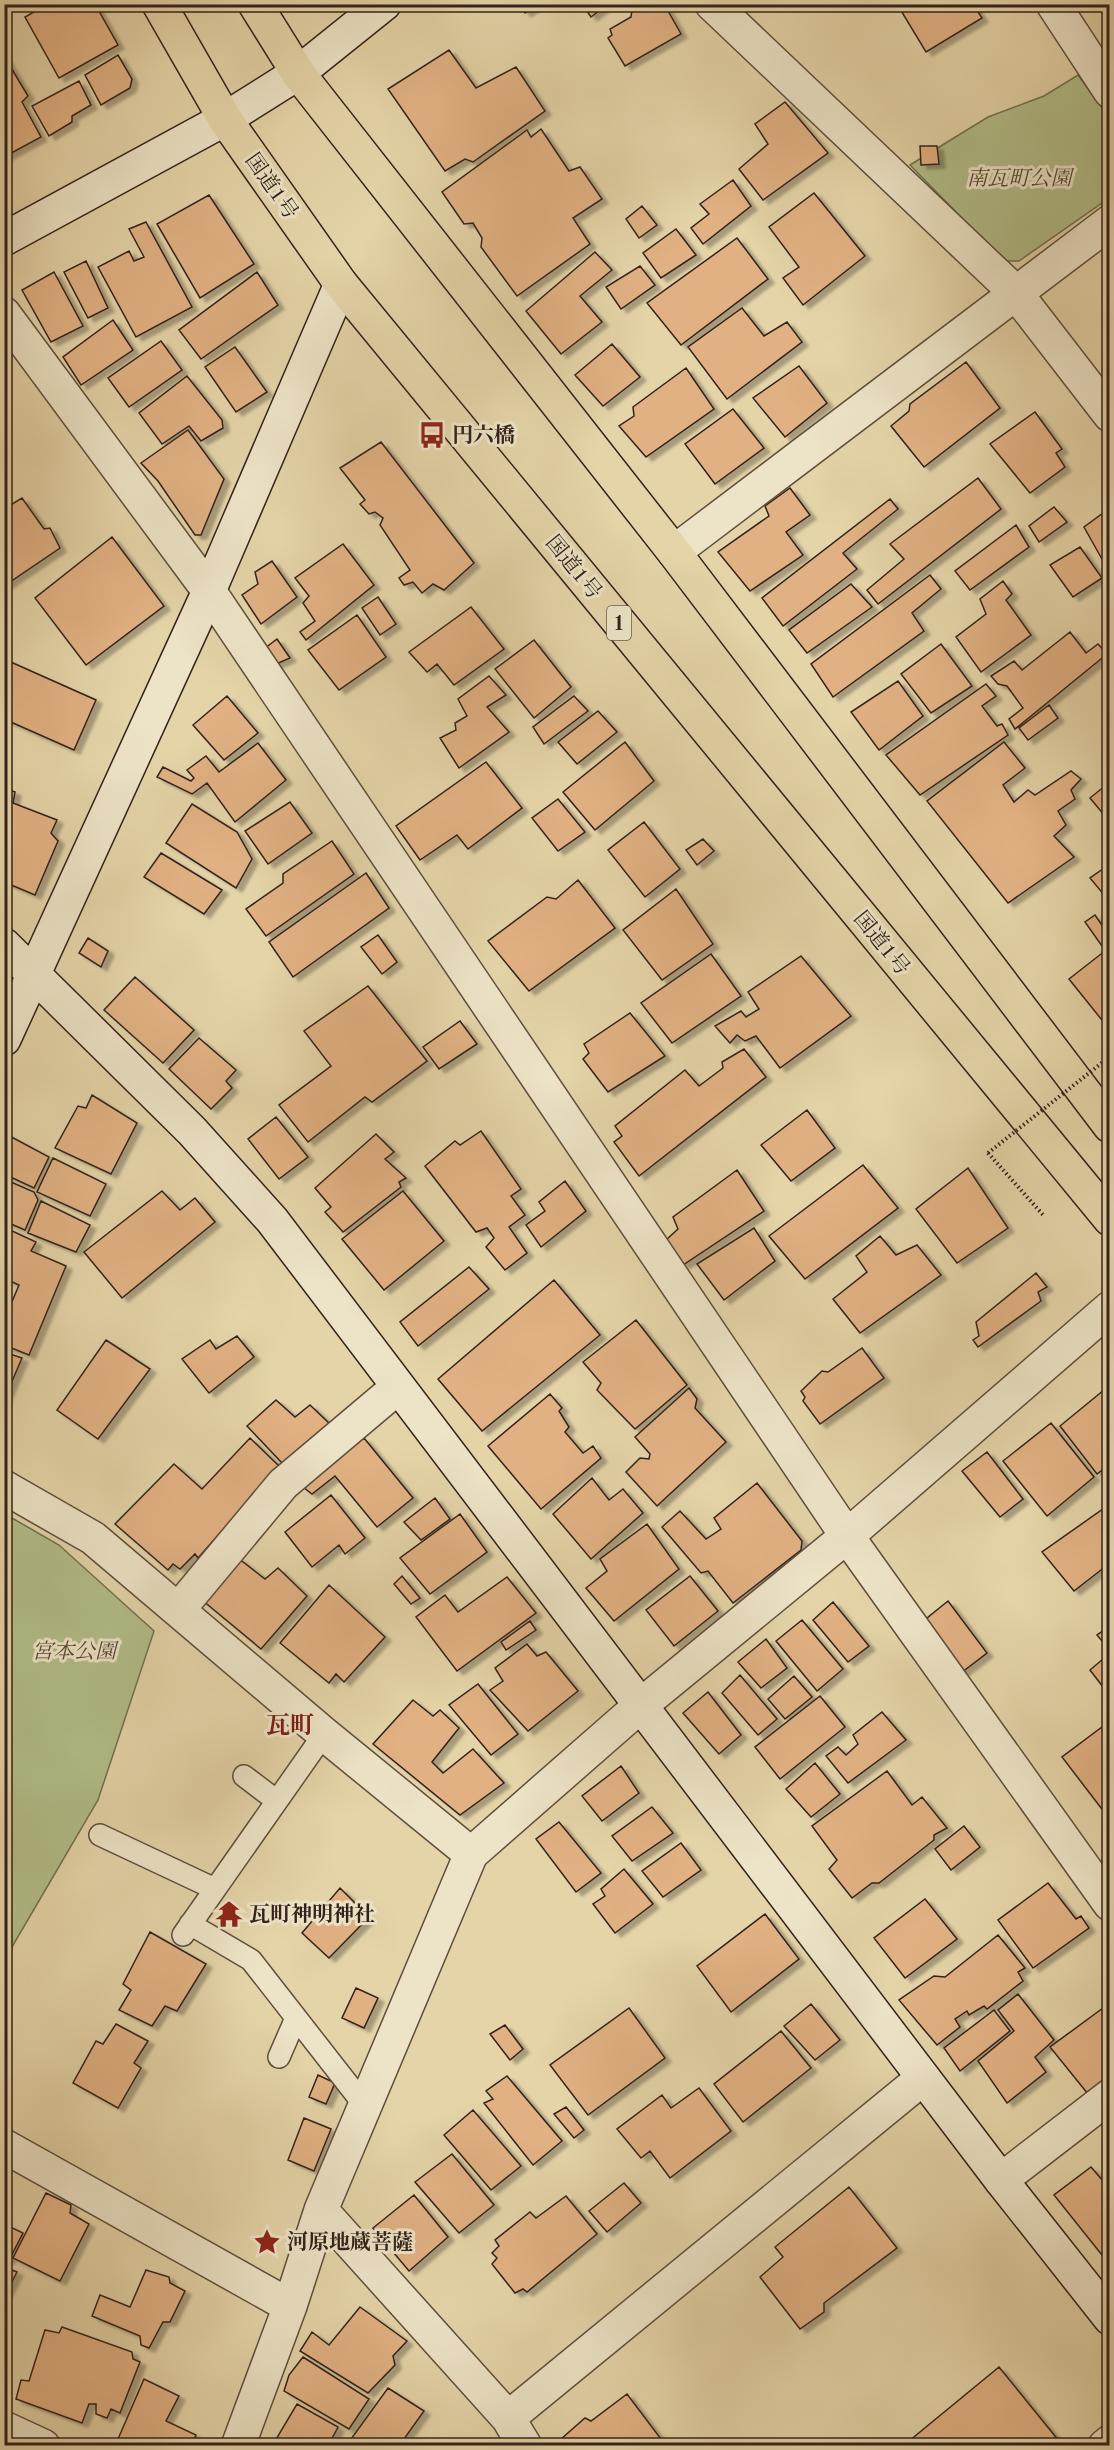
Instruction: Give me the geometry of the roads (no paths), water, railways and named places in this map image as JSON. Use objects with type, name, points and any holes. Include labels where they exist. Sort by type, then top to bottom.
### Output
[{"type":"highway","name":"国道1号","points":[[159,4],[225,119],[341,284],[1110,1219]]},
{"type":"highway","points":[[255,4],[298,73],[674,552],[1110,1126]]},
{"type":"street","points":[[4,239],[225,119],[298,73],[384,4]]},
{"type":"street","points":[[712,4],[1015,292],[1110,415]]},
{"type":"street","points":[[1053,4],[1110,91]]},
{"type":"street","points":[[674,552],[1110,222]]},
{"type":"street","points":[[4,1039],[209,591],[341,284]]},
{"type":"street","points":[[4,314],[209,591],[847,1536],[1110,1904]]},
{"type":"street","points":[[4,945],[192,1131],[272,1220],[1000,2180],[1110,2318]]},
{"type":"street","points":[[238,2445],[290,2306],[321,2210],[471,1854],[640,1706],[847,1536],[1110,1308]]},
{"type":"street","points":[[178,1610],[283,1484],[399,1387]]},
{"type":"street","points":[[4,1486],[93,1538],[324,1734],[471,1854]]},
{"type":"street","points":[[508,2418],[923,2078]]},
{"type":"street","points":[[1000,2180],[1110,2096]]},
{"type":"street","points":[[4,2146],[290,2306]]},
{"type":"street","points":[[321,2210],[508,2418],[525,2445]]},
{"type":"street","points":[[4,2428],[43,2445]]},
{"type":"street","points":[[1105,2445],[1110,2442]]},
{"type":"lane","points":[[324,1734],[187,1929],[251,1960],[364,2106]]},
{"type":"lane","points":[[244,1776],[277,1801]]},
{"type":"lane","points":[[100,1835],[215,1889]]},
{"type":"lane","points":[[279,2057],[296,2018]]},
{"type":"place","name":"円六橋","points":[[432,435]]},
{"type":"place","name":"瓦町神明神社","points":[[229,1914]]},
{"type":"place","name":"河原地蔵菩薩","points":[[267,2242]]},
{"type":"district","name":"瓦町","points":[[290,1725]]},
{"type":"park label","name":"南瓦町公園","points":[[1019,178]]},
{"type":"park label","name":"宮本公園","points":[[74,1651]]}]
